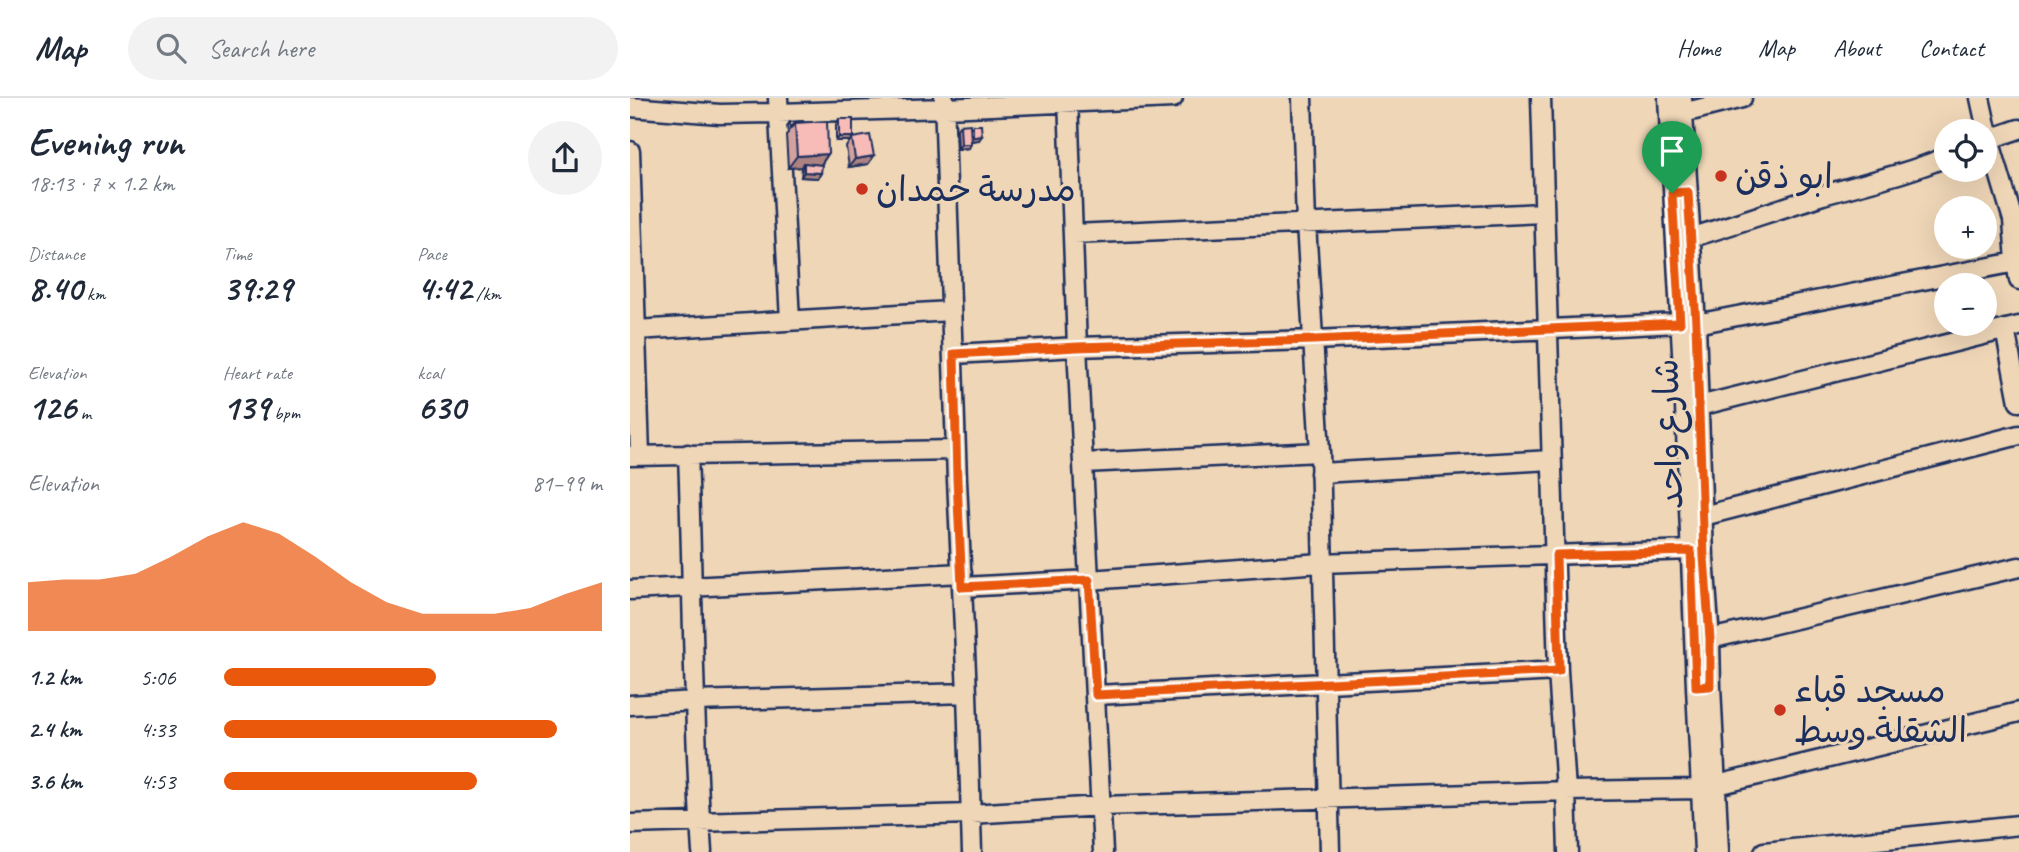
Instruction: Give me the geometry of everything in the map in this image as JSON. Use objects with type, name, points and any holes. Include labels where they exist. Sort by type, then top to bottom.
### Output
[{"type":"street","points":[[630,107],[720,114],[778,105],[1173,98]]},
{"type":"street","points":[[1302,98],[1306,224],[1320,452],[1330,852]]},
{"type":"street","points":[[1541,98],[1551,460],[1568,852]]},
{"type":"street","name":"شارع واحد","points":[[1668,98],[1680,193],[1688,324],[1699,406],[1710,639],[1703,687]]},
{"type":"street","points":[[1683,106],[1742,98]]},
{"type":"street","points":[[1980,98],[1984,119]]},
{"type":"street","points":[[1068,100],[1077,347],[1103,852]]},
{"type":"street","points":[[944,103],[972,852]]},
{"type":"street","points":[[778,105],[790,320]]},
{"type":"street","name":"شارع واحد","points":[[1683,106],[1680,193],[1690,238],[1688,324],[1691,551],[1709,787],[1719,852]]},
{"type":"street","points":[[1997,137],[2019,129]]},
{"type":"street","points":[[630,151],[636,330],[635,456],[956,450]]},
{"type":"street","points":[[1690,238],[1934,162]]},
{"type":"street","points":[[954,354],[1688,324],[2017,271],[2016,220],[1997,168]]},
{"type":"street","points":[[1074,234],[1543,213]]},
{"type":"street","points":[[636,330],[950,311]]},
{"type":"street","points":[[1699,406],[2012,328],[2019,402]]},
{"type":"street","points":[[1703,516],[2019,436]]},
{"type":"street","points":[[1083,463],[1320,452]]},
{"type":"street","points":[[688,454],[702,852]]},
{"type":"street","points":[[1320,473],[1551,460]]},
{"type":"street","points":[[630,590],[962,580],[1089,580],[1321,563],[1691,551]]},
{"type":"street","points":[[1710,639],[2019,567]]},
{"type":"street","points":[[1096,695],[1559,671]]},
{"type":"street","points":[[630,705],[967,693]]},
{"type":"street","points":[[630,824],[1709,787],[2019,712]]},
{"type":"street","name":"شارع واحد","points":[[1704,852],[1709,787]]},
{"type":"street","points":[[1764,852],[2019,825]]},
{"type":"building","points":[[839,119],[853,119],[853,137],[839,137]]},
{"type":"building","points":[[827,121],[828,154],[797,156],[795,123]]},
{"type":"building","points":[[970,124],[971,144],[961,144],[960,125]]},
{"type":"building","points":[[973,125],[981,125],[982,136],[973,137]]},
{"type":"building","points":[[870,135],[874,156],[855,159],[852,138]]},
{"type":"building","points":[[804,163],[822,165],[821,173],[804,172]]},
{"type":"place","name":"ابو ذقن","points":[[1721,176]]},
{"type":"place","name":"مدرسة حمدان","points":[[862,189]]},
{"type":"place","name":"مسجد قباء الشقلة وسط","points":[[1780,710]]},
{"type":"route","points":[[1688,192],[1696,324],[1710,686],[1696,687],[1691,551],[1556,555],[1559,671],[1096,695],[1089,580],[962,587],[954,354],[1680,323],[1672,193],[1688,192]]}]
